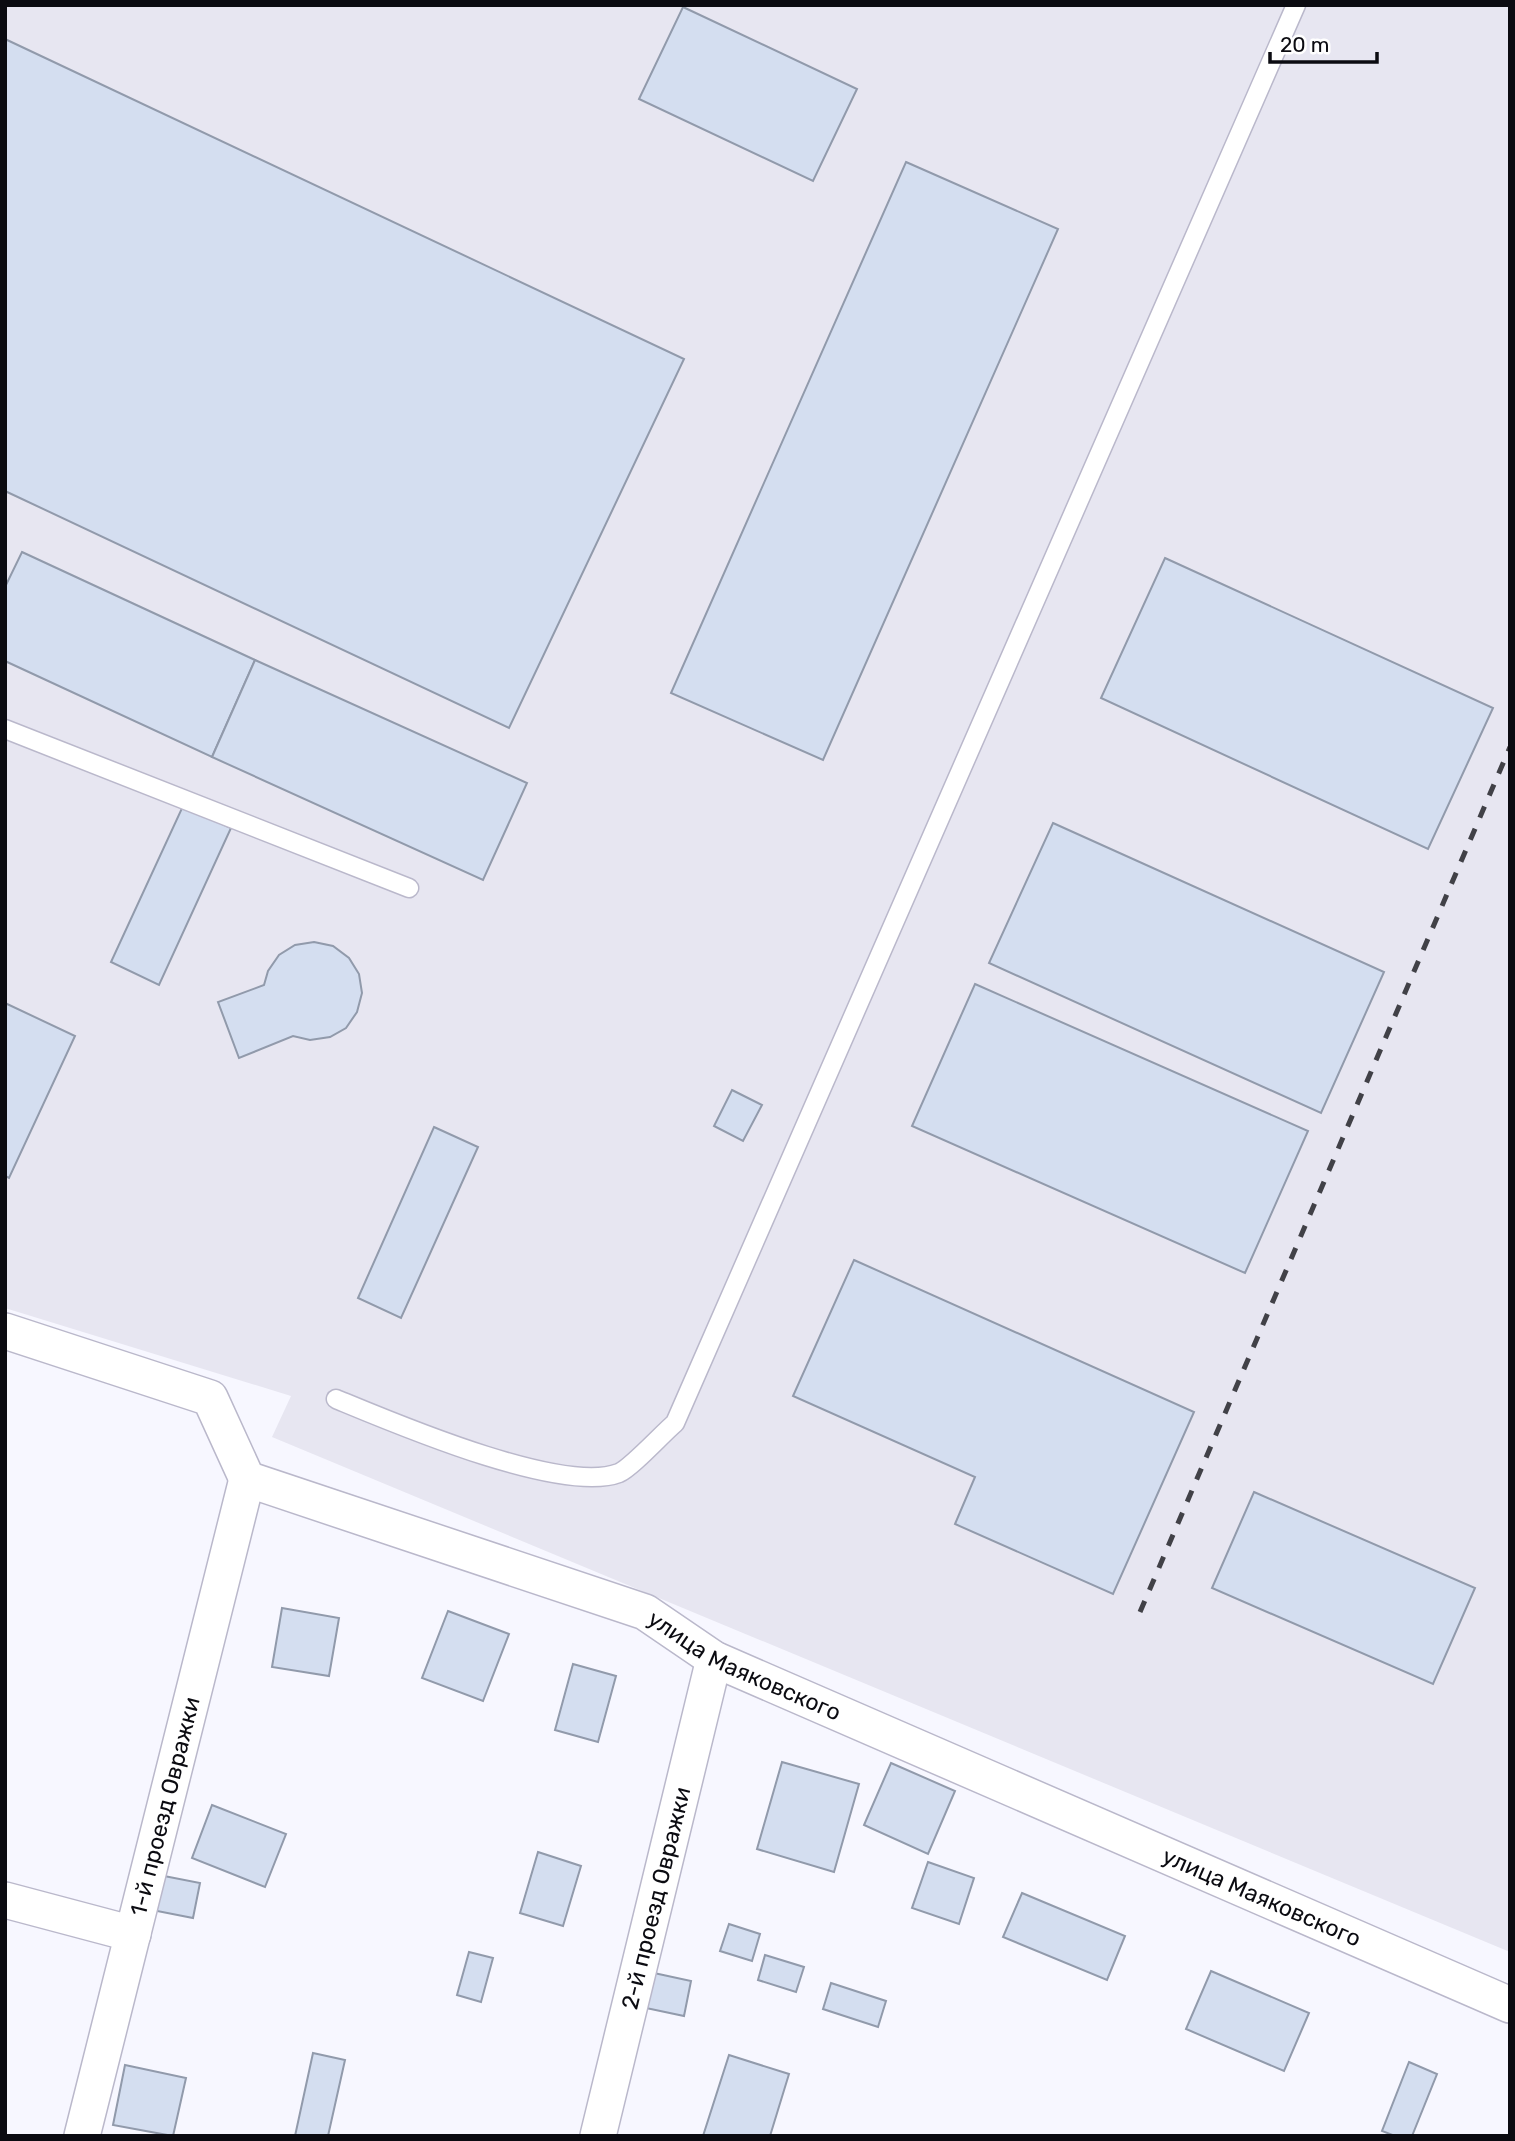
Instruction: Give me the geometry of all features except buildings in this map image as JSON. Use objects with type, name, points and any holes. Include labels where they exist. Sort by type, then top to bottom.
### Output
[{"type":"street","points":[[5,1331],[210,1398],[247,1479]]},
{"type":"street","name":"улица Маяковского","points":[[247,1479],[645,1612],[714,1659],[1510,2005]]},
{"type":"street","name":"1-й проезд Овражки","points":[[82,2136],[247,1479]]},
{"type":"street","name":"2-й проезд Овражки","points":[[598,2136],[714,1659]]},
{"type":"street","points":[[5,1900],[133,1934]]},
{"type":"lane","points":[[336,1399],[417,1432],[533,1468],[578,1477],[620,1472],[676,1423],[1296,5]]},
{"type":"lane","points":[[5,729],[410,888]]},
{"type":"shaded area","points":[[5,5],[1510,5],[1510,1952],[272,1437],[291,1396],[5,1308]]},
{"type":"railway","points":[[1140,1612],[1510,747]]}]
